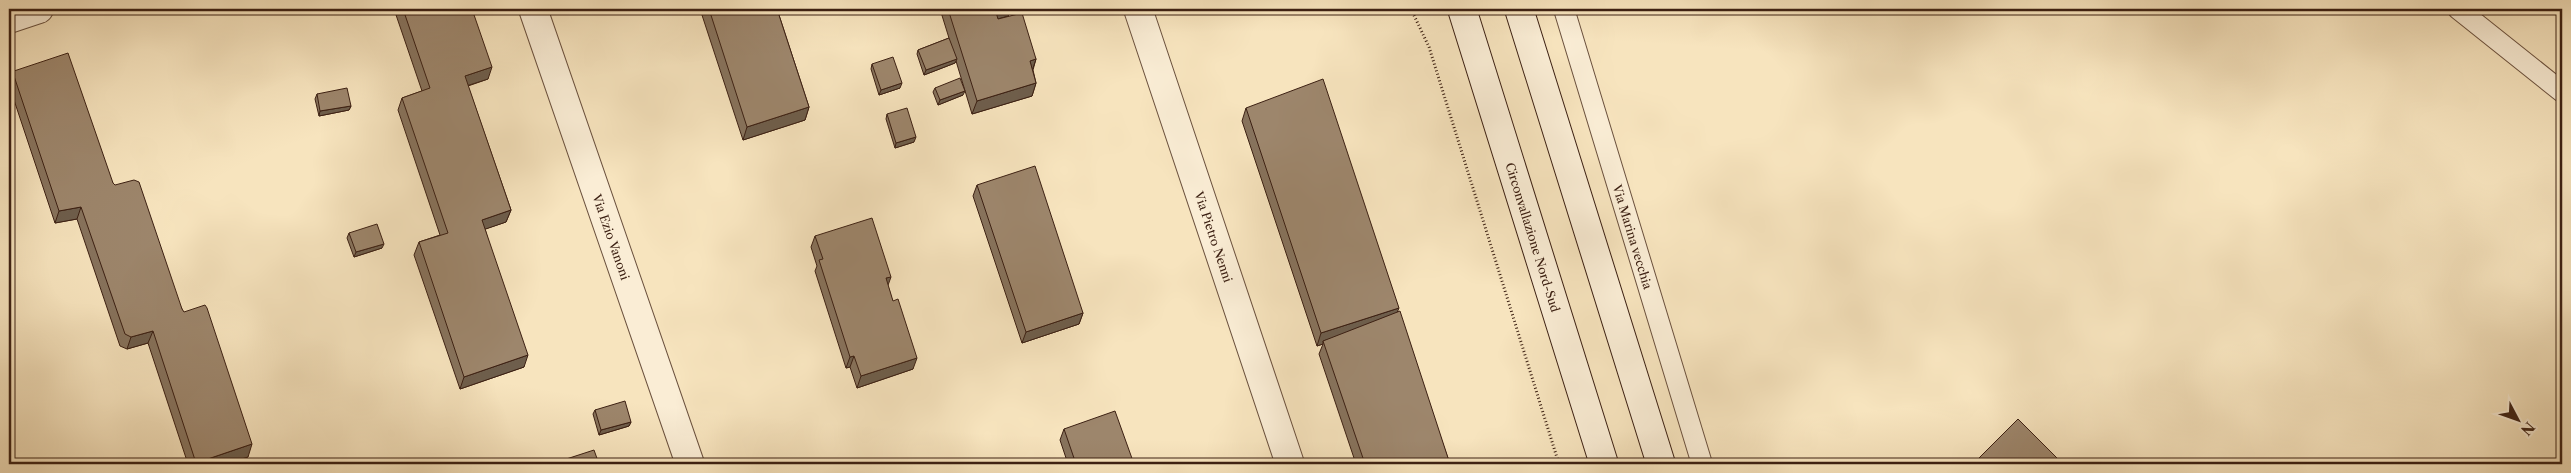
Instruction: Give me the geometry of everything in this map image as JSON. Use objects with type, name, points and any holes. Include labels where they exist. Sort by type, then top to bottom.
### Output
[{"type":"street","points":[[9,19],[40,9]]},
{"type":"street","name":"Via Ezio Vanoni","points":[[533,9],[690,464]]},
{"type":"street","name":"Via Pietro Nenni","points":[[1138,9],[1290,464]]},
{"type":"street","name":"Circonvallazione Nord-Sud","points":[[1462,9],[1604,464]]},
{"type":"street","points":[[1519,9],[1662,464]]},
{"type":"lane","name":"Via Marina vecchia","points":[[1564,9],[1702,464]]},
{"type":"lane","points":[[2458,9],[2562,92]]},
{"type":"path","points":[[1411,9],[1429,47],[1559,464]]},
{"type":"building","points":[[403,9],[472,9],[492,67],[465,76],[511,210],[482,220],[528,355],[464,377],[419,242],[448,233],[402,98],[430,88]]},
{"type":"building","points":[[709,9],[777,9],[809,107],[747,127]]},
{"type":"building","points":[[948,9],[995,9],[998,19],[1022,13],[1036,59],[1030,61],[1036,83],[977,101]]},
{"type":"building","points":[[949,38],[957,59],[926,70],[918,50]]},
{"type":"building","points":[[68,53],[113,183],[115,185],[134,180],[139,182],[182,309],[184,312],[205,305],[207,308],[252,444],[196,463],[153,331],[131,337],[125,334],[81,207],[59,211],[14,76],[14,71]]},
{"type":"building","points":[[893,57],[902,83],[881,90],[872,64]]},
{"type":"building","points":[[960,78],[965,91],[940,100],[935,88]]},
{"type":"building","points":[[1323,79],[1399,308],[1321,333],[1246,108]]},
{"type":"building","points":[[347,88],[351,106],[320,111],[317,94]]},
{"type":"building","points":[[907,108],[916,137],[896,143],[887,114]]},
{"type":"building","points":[[1035,166],[1083,313],[1026,332],[977,185]]},
{"type":"building","points":[[872,218],[891,277],[886,278],[893,301],[898,299],[917,358],[861,376],[854,356],[850,357],[819,260],[823,259],[815,236]]},
{"type":"building","points":[[377,224],[384,244],[356,252],[349,233]]},
{"type":"building","points":[[1400,311],[1450,464],[1365,464],[1323,341]]},
{"type":"building","points":[[625,401],[631,422],[601,430],[595,410]]},
{"type":"building","points":[[1115,411],[1134,464],[1076,464],[1064,429]]},
{"type":"building","points":[[2018,419],[2063,464],[1973,464]]},
{"type":"building","points":[[594,450],[599,464],[551,464]]}]
